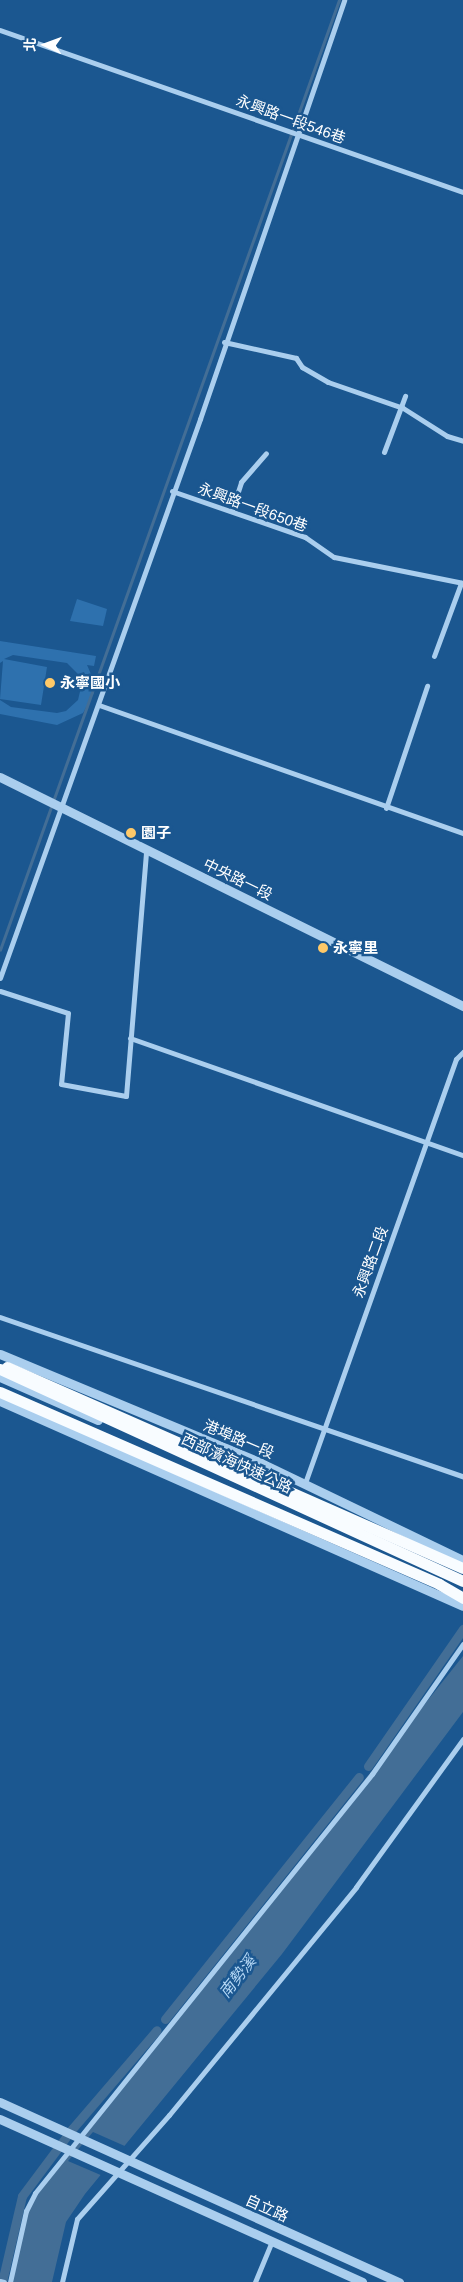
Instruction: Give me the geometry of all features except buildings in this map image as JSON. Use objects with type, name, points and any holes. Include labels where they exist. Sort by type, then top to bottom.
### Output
[{"type":"highway","points":[[0,1365],[463,1568]]},
{"type":"highway","name":"西部濱海快速公路","points":[[0,1369],[463,1578]]},
{"type":"highway","name":"西部濱海快速公路","points":[[0,1385],[463,1589]]},
{"type":"highway","points":[[0,1392],[439,1584],[463,1598]]},
{"type":"street","points":[[0,978],[99,705],[344,0]]},
{"type":"street","name":"永興路一段546巷","points":[[0,30],[463,192]]},
{"type":"street","points":[[224,342],[296,358],[302,368],[328,382],[403,408],[447,436],[463,441]]},
{"type":"street","points":[[384,452],[403,408],[405,396]]},
{"type":"street","points":[[232,510],[241,482],[266,453]]},
{"type":"street","name":"永興路一段650巷","points":[[172,492],[232,510],[305,537],[334,557],[462,583]]},
{"type":"street","points":[[434,656],[462,583]]},
{"type":"street","points":[[386,808],[427,686]]},
{"type":"street","points":[[99,705],[386,808],[463,833]]},
{"type":"street","name":"中央路一段","points":[[0,777],[146,851],[463,1006]]},
{"type":"street","points":[[0,991],[68,1013],[62,1084],[126,1096],[146,851]]},
{"type":"street","points":[[130,1038],[463,1155]]},
{"type":"street","name":"永興路二段","points":[[305,1483],[456,1059],[463,1052]]},
{"type":"street","points":[[0,1317],[463,1476]]},
{"type":"street","name":"港埠路一段","points":[[0,1354],[305,1483],[463,1560]]},
{"type":"street","points":[[0,1377],[463,1578]]},
{"type":"street","points":[[0,1402],[463,1606]]},
{"type":"street","points":[[10,2282],[31,2200],[372,1774],[463,1644]]},
{"type":"street","points":[[62,2282],[77,2219],[356,1887],[463,1739]]},
{"type":"street","name":"自立路","points":[[0,2102],[399,2282]]},
{"type":"street","name":"自立路","points":[[0,2119],[117,2170],[362,2282]]},
{"type":"street","points":[[255,2282],[272,2241]]},
{"type":"street","points":[[0,2281],[4,2282]]},
{"type":"shaded area","points":[[77,599],[107,609],[103,626],[70,621]]},
{"type":"shaded area","points":[[0,641],[96,656],[94,666],[87,665],[94,681],[94,693],[83,713],[57,725],[0,714],[0,700],[11,707],[57,713],[66,711],[78,700],[82,683],[79,675],[67,663],[13,655],[4,659],[47,667],[41,705],[0,699],[3,661],[0,663]]},
{"type":"water","name":"南勢溪","points":[[463,1656],[463,1712],[282,1954],[85,2194],[66,2222],[52,2282],[11,2282],[26,2211],[57,2167]]},
{"type":"pier","points":[[93,2132],[127,2147],[103,2176],[68,2161]]},
{"type":"waterway","points":[[0,950],[339,0]]},
{"type":"waterway","points":[[368,1766],[463,1629]]},
{"type":"waterway","points":[[165,2019],[359,1777]]},
{"type":"waterway","points":[[2,2282],[22,2196],[72,2129],[157,2030]]},
{"type":"place","name":"永寧國小","points":[[50,683]]},
{"type":"place","name":"園子","points":[[131,833]]},
{"type":"place","name":"永寧里","points":[[323,948]]}]
